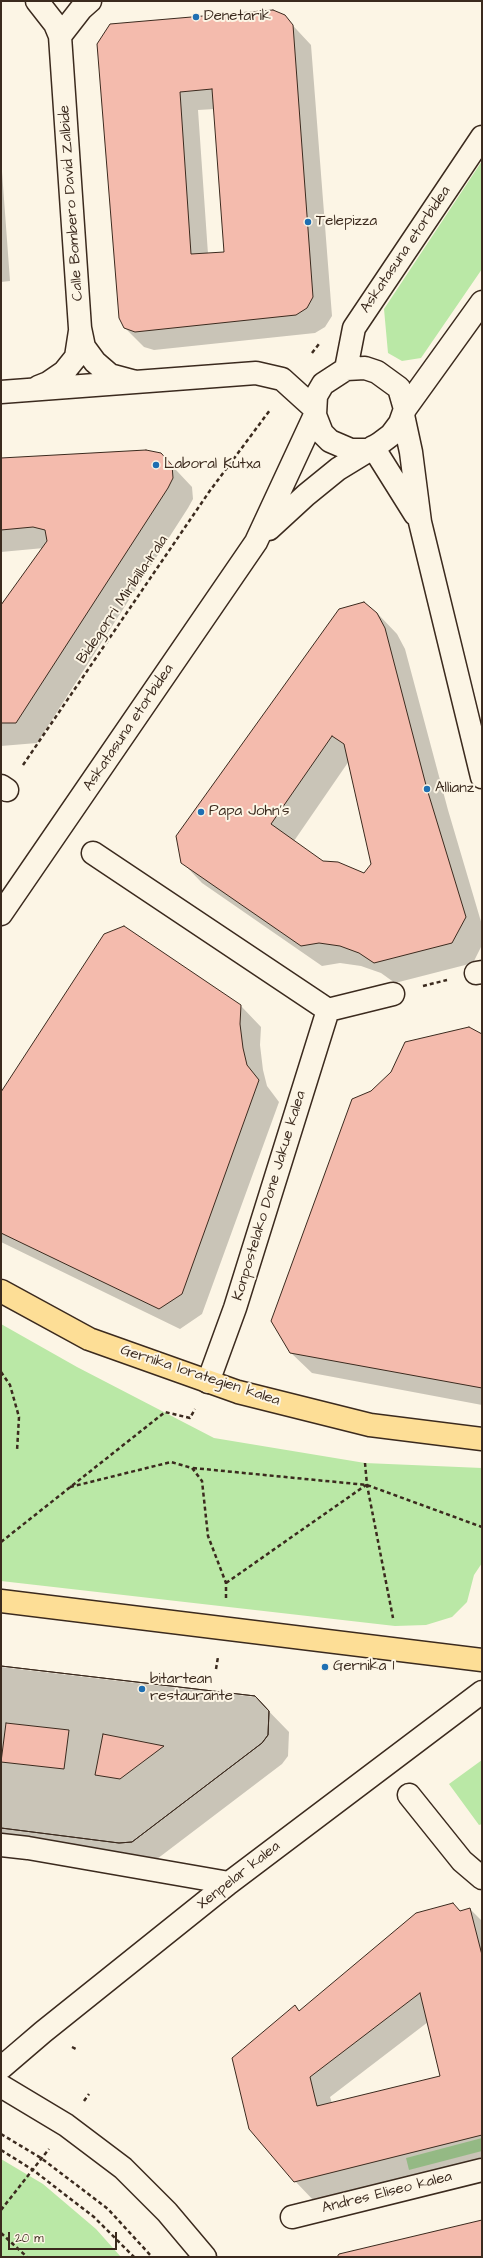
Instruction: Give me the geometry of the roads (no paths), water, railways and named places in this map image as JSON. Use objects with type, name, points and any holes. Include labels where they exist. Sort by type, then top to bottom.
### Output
[{"type":"main road","name":"Gernika lorategien kalea","points":[[1,1291],[89,1339],[238,1392],[370,1425],[482,1439]]},
{"type":"main road","points":[[1,1602],[482,1660]]},
{"type":"street","name":"Calle Bombero David Zalbide","points":[[37,1],[55,24],[60,36],[80,328],[84,347],[95,362],[110,375],[136,382]]},
{"type":"street","points":[[60,36],[81,9],[90,1]]},
{"type":"street","name":"Askatasuna etorbidea","points":[[346,369],[354,328],[482,137]]},
{"type":"street","points":[[482,302],[404,412],[391,435],[370,449],[351,450],[330,441],[322,433],[315,412],[316,396],[323,384],[346,369],[365,368],[386,377],[399,388],[404,412],[411,452],[420,522],[482,778]]},
{"type":"street","points":[[32,390],[48,383],[64,372],[76,357],[80,328]]},
{"type":"street","points":[[1,392],[256,373],[282,379],[315,412]]},
{"type":"street","name":"Askatasuna etorbidea","points":[[256,542],[315,412]]},
{"type":"street","points":[[370,449],[420,522]]},
{"type":"street","name":"Askatasuna etorbidea","points":[[1,914],[256,542],[281,516],[306,495],[338,469],[370,449]]},
{"type":"street","points":[[93,853],[328,1010],[393,994]]},
{"type":"street","name":"Konpostelako Done Jakue kalea","points":[[208,1382],[237,1301],[328,1010]]},
{"type":"street","name":"Xenpelar kalea","points":[[1,2068],[43,2032],[229,1883],[482,1692]]},
{"type":"street","points":[[409,1795],[462,1861],[482,1878]]},
{"type":"street","points":[[1,1845],[28,1848],[229,1883]]},
{"type":"street","points":[[1,2086],[66,2125],[123,2168],[167,2212],[205,2257]]},
{"type":"street","name":"Andres Eliseo kalea","points":[[292,2217],[482,2170]]},
{"type":"place","name":"Denetarik","points":[[196,17]]},
{"type":"place","name":"Telepizza","points":[[308,222]]},
{"type":"place","name":"Laboral Kutxa","points":[[156,465]]},
{"type":"place","name":"Allianz","points":[[427,789]]},
{"type":"place","name":"Papa John's","points":[[201,812]]},
{"type":"place","name":"Gernika 1","points":[[325,1667]]},
{"type":"place","name":"bitartean restaurante","points":[[142,1689]]}]
